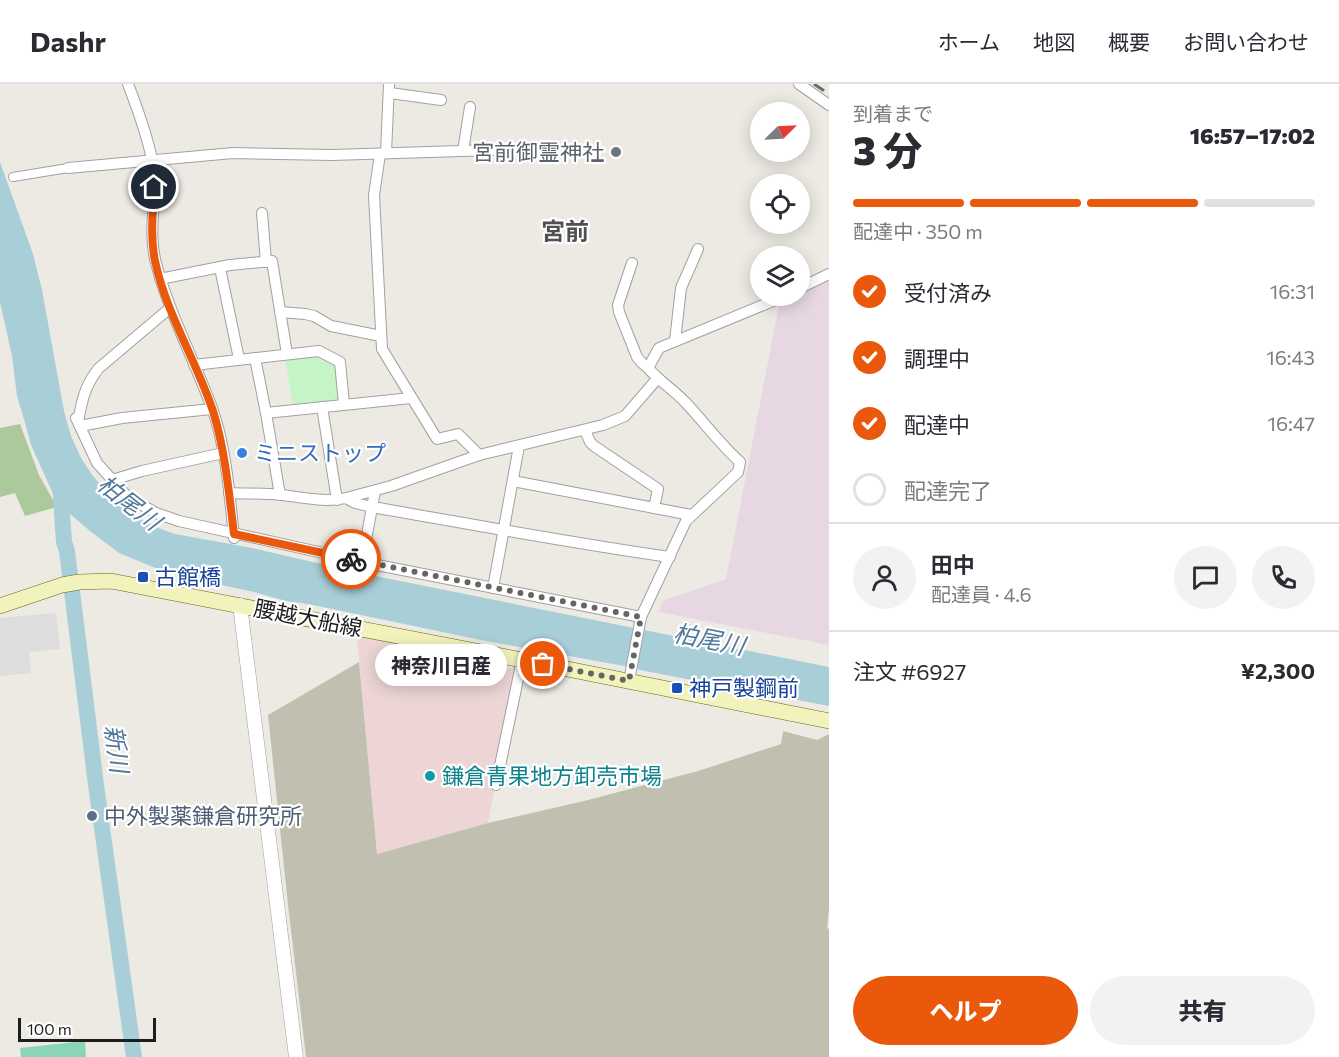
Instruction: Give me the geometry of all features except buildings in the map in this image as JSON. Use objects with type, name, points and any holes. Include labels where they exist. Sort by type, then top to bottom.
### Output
[{"type":"main road","name":"腰越大船線","points":[[0,606],[62,585],[111,581],[240,600],[522,660],[630,677],[829,722]]},
{"type":"street","points":[[128,84],[152,160],[153,250],[170,308],[195,365],[219,431],[234,537]]},
{"type":"street","points":[[799,84],[829,105]]},
{"type":"street","points":[[441,100],[390,88],[383,153],[374,195],[382,349],[437,439],[459,434],[479,455]]},
{"type":"street","points":[[463,151],[470,107]]},
{"type":"street","points":[[13,177],[68,168],[233,153],[332,155],[527,149]]},
{"type":"street","points":[[262,213],[266,262]]},
{"type":"street","points":[[675,341],[681,288],[698,249]]},
{"type":"street","points":[[160,279],[231,265],[272,261],[287,354]]},
{"type":"street","points":[[630,677],[640,620],[686,521],[738,472],[740,462],[719,442],[680,397],[657,379],[637,357],[618,305],[632,263]]},
{"type":"street","points":[[220,268],[239,359]]},
{"type":"street","points":[[810,283],[829,274]]},
{"type":"street","points":[[648,368],[659,348],[761,306]]},
{"type":"street","points":[[170,308],[99,368],[90,378],[85,391],[78,422],[97,463],[126,495],[156,513],[234,537],[493,588],[640,620]]},
{"type":"street","points":[[280,312],[314,316],[331,326],[381,336]]},
{"type":"street","points":[[195,365],[319,351],[340,362],[344,404]]},
{"type":"street","points":[[255,358],[280,495]]},
{"type":"street","points":[[342,499],[479,455],[603,425],[625,416],[657,379]]},
{"type":"street","points":[[266,413],[411,398]]},
{"type":"street","points":[[322,407],[342,499]]},
{"type":"street","points":[[78,422],[212,409]]},
{"type":"street","points":[[585,430],[594,446],[658,489],[654,508]]},
{"type":"street","points":[[493,588],[519,446]]},
{"type":"street","points":[[112,480],[223,453]]},
{"type":"street","points":[[513,480],[691,515]]},
{"type":"street","points":[[362,562],[375,490]]},
{"type":"street","points":[[229,493],[342,499],[372,507],[669,557]]},
{"type":"street","points":[[240,600],[296,1057]]},
{"type":"street","points":[[496,785],[522,660]]},
{"type":"shaded area","points":[[829,281],[829,645],[659,612],[662,601],[726,579],[779,306],[810,306],[810,290]]},
{"type":"shaded area","points":[[56,613],[60,649],[29,652],[31,673],[0,676],[0,618]]},
{"type":"shaded area","points":[[357,637],[517,669],[488,823],[377,854]]},
{"type":"shaded area","points":[[359,662],[377,854],[488,823],[698,771],[781,744],[783,731],[817,740],[829,734],[829,910],[827,928],[829,929],[829,1057],[306,1057],[268,715]]},
{"type":"green space","points":[[318,356],[336,365],[338,400],[293,405],[285,360]]},
{"type":"green space","points":[[20,424],[39,475],[57,507],[25,516],[15,493],[0,497],[0,428]]},
{"type":"green space","points":[[85,1041],[86,1057],[21,1057],[20,1048]]},
{"type":"water","points":[[0,162],[33,254],[71,436],[92,475],[130,512],[153,526],[175,534],[829,667],[829,706],[286,601],[184,577],[119,553],[62,507],[54,496],[31,445],[17,396],[12,356],[0,302]]},
{"type":"waterway","name":"新川","points":[[71,487],[61,498],[64,542],[134,1057]]},
{"type":"railway","points":[[814,84],[829,94]]},
{"type":"way so far","points":[[351,559],[641,617],[629,681],[543,664]]},
{"type":"place","name":"宮前御霊神社","points":[[616,152]]},
{"type":"place","name":"ミニストップ","points":[[242,453]]},
{"type":"place","name":"古館橋","points":[[143,577]]},
{"type":"place","name":"神奈川日産","points":[[543,664]]},
{"type":"place","name":"神戸製鋼前","points":[[677,688]]},
{"type":"place","name":"鎌倉青果地方卸売市場","points":[[430,776]]},
{"type":"place","name":"中外製薬鎌倉研究所","points":[[92,816]]},
{"type":"district","name":"宮前","points":[[565,232]]},
{"type":"route","points":[[154,187],[153,250],[155,261],[165,294],[219,431],[234,534],[351,559]]},
{"type":"water label","name":"柏尾川","points":[[129,503]]},
{"type":"water label","name":"柏尾川","points":[[709,640]]}]
